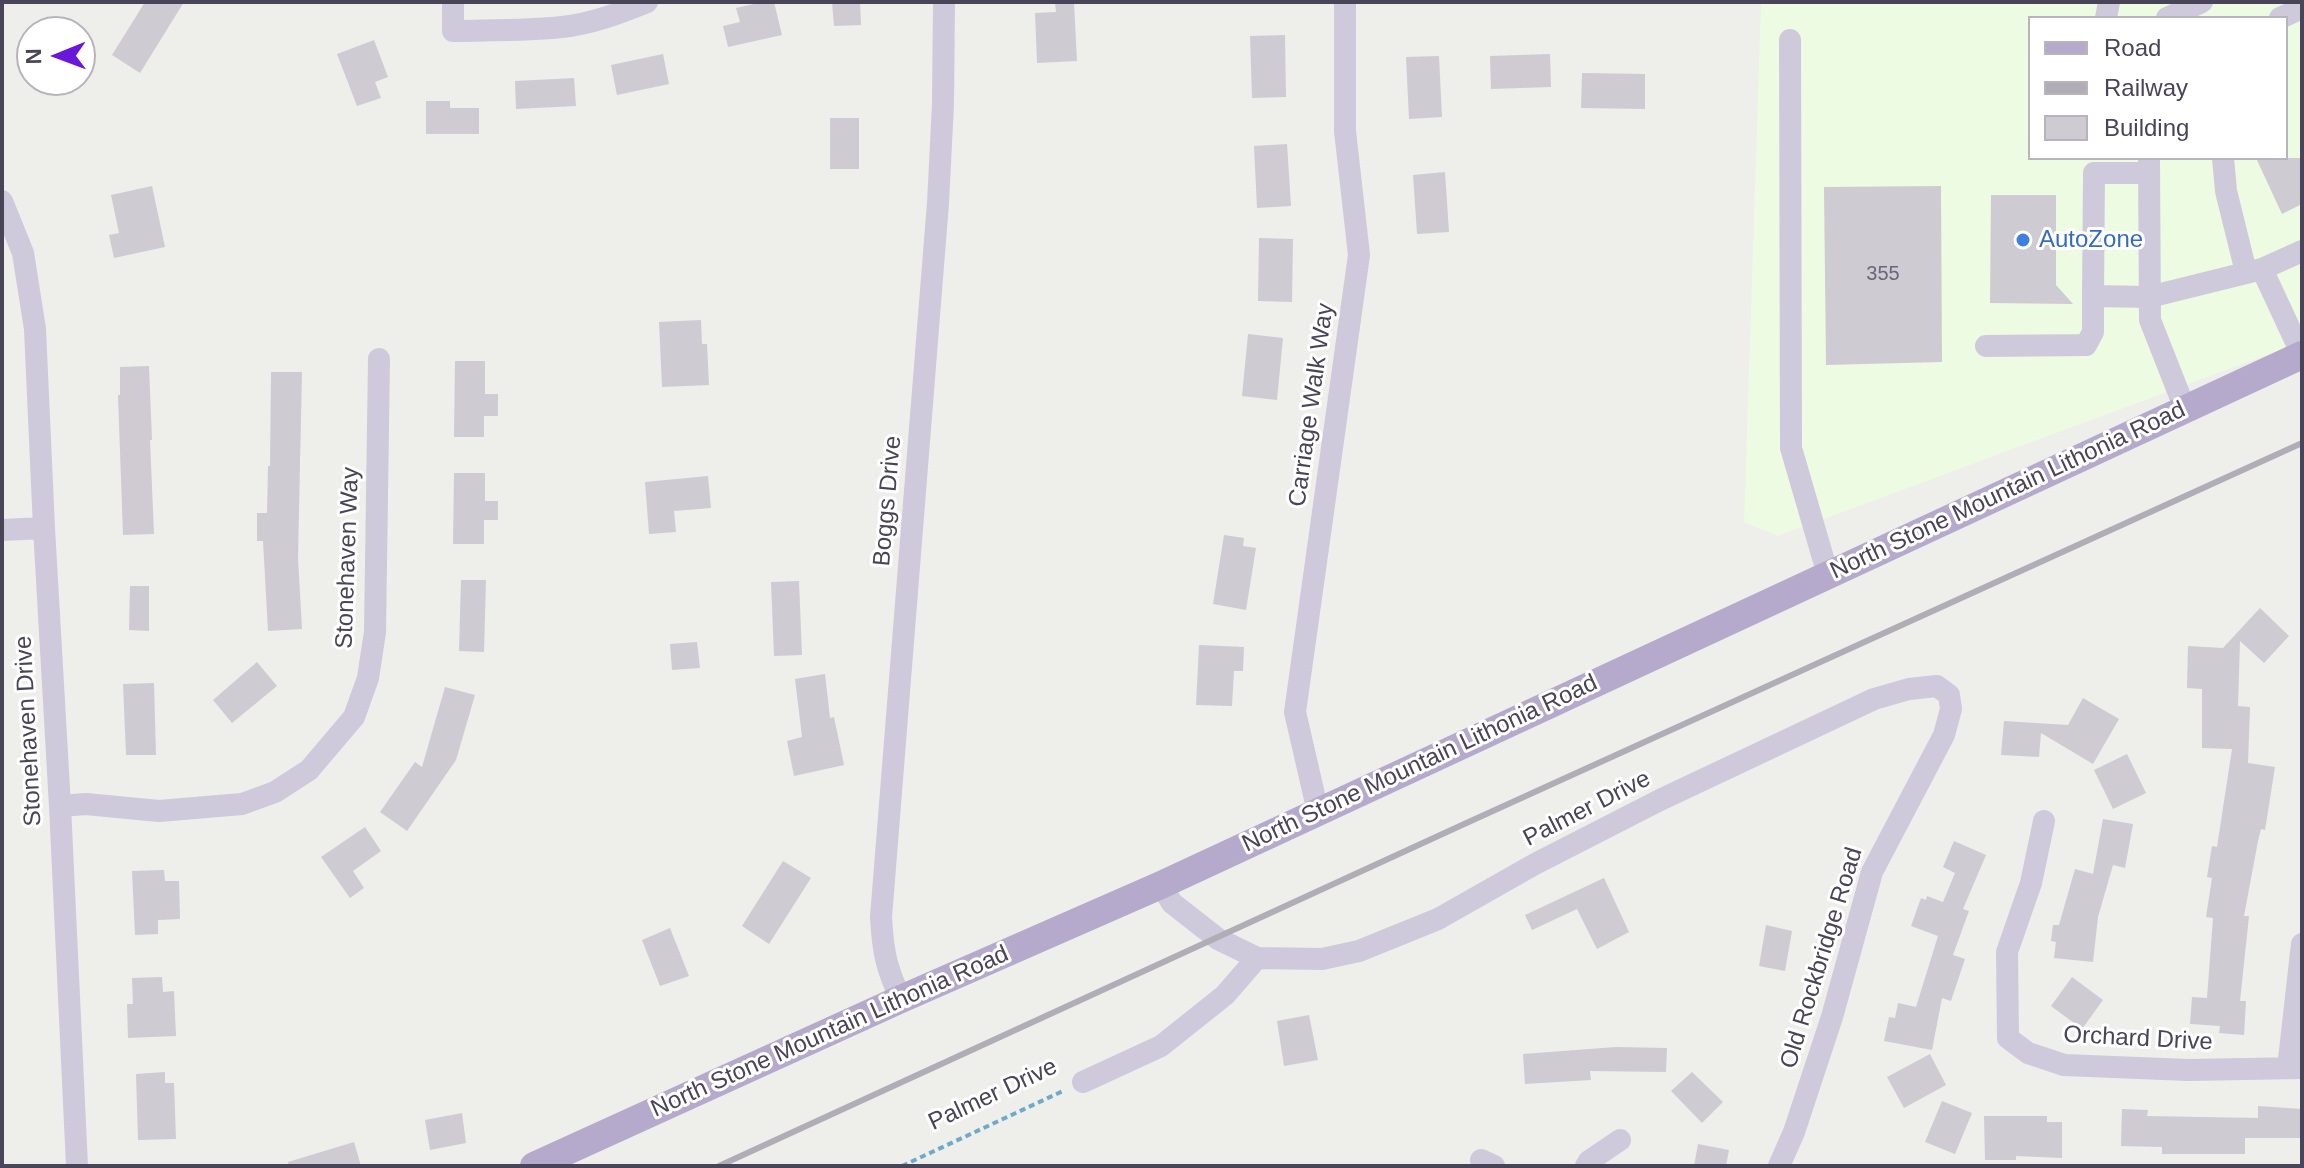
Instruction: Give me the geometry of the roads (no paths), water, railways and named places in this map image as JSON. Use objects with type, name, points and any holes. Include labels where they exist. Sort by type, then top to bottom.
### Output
[{"type":"main road","name":"North Stone Mountain Lithonia Road","points":[[534,1166],[1161,885],[2302,355]]},
{"type":"street","points":[[453,2],[453,31],[469,31],[564,27],[614,15],[647,2]]},
{"type":"street","name":"Boggs Drive","points":[[901,999],[883,953],[881,917],[938,203],[944,2]]},
{"type":"street","name":"Carriage Walk Way","points":[[1318,812],[1295,712],[1359,255],[1345,131],[1345,2]]},
{"type":"street","points":[[2171,16],[2202,2]]},
{"type":"street","points":[[1790,40],[1791,448],[1828,575]]},
{"type":"street","points":[[2223,160],[2226,191],[2254,271],[2302,355]]},
{"type":"street","points":[[1986,346],[2086,345],[2093,332],[2094,173],[2149,165],[2150,320],[2185,409]]},
{"type":"street","name":"Stonehaven Drive","points":[[2,201],[23,253],[35,329],[77,1166]]},
{"type":"street","points":[[2093,296],[2149,297],[2254,271],[2302,251]]},
{"type":"street","name":"Stonehaven Way","points":[[60,806],[86,804],[159,811],[242,804],[275,792],[309,770],[354,717],[368,678],[375,632],[379,359]]},
{"type":"street","points":[[2,530],[44,528]]},
{"type":"street","name":"Palmer Drive","points":[[1161,885],[1172,903],[1218,939],[1257,958],[1322,959],[1359,951],[1438,919],[1535,864],[1660,800],[1874,699],[1909,689],[1937,686]]},
{"type":"street","name":"Old Rockbridge Road","points":[[1779,1166],[1794,1132],[1832,1017],[1872,872],[1944,735],[1951,709],[1949,695],[1937,686]]},
{"type":"street","name":"Orchard Drive","points":[[2044,821],[2031,883],[2007,952],[2008,1038],[2028,1053],[2064,1065],[2188,1070],[2295,1068]]},
{"type":"street","points":[[2295,1068],[2302,944]]},
{"type":"street","name":"Palmer Drive","points":[[1083,1082],[1161,1046],[1225,995],[1257,958]]},
{"type":"street","points":[[1586,1166],[1620,1140]]},
{"type":"railway","points":[[719,1166],[1707,712],[2302,443]]},
{"type":"place","name":"AutoZone","points":[[2023,240]]}]
